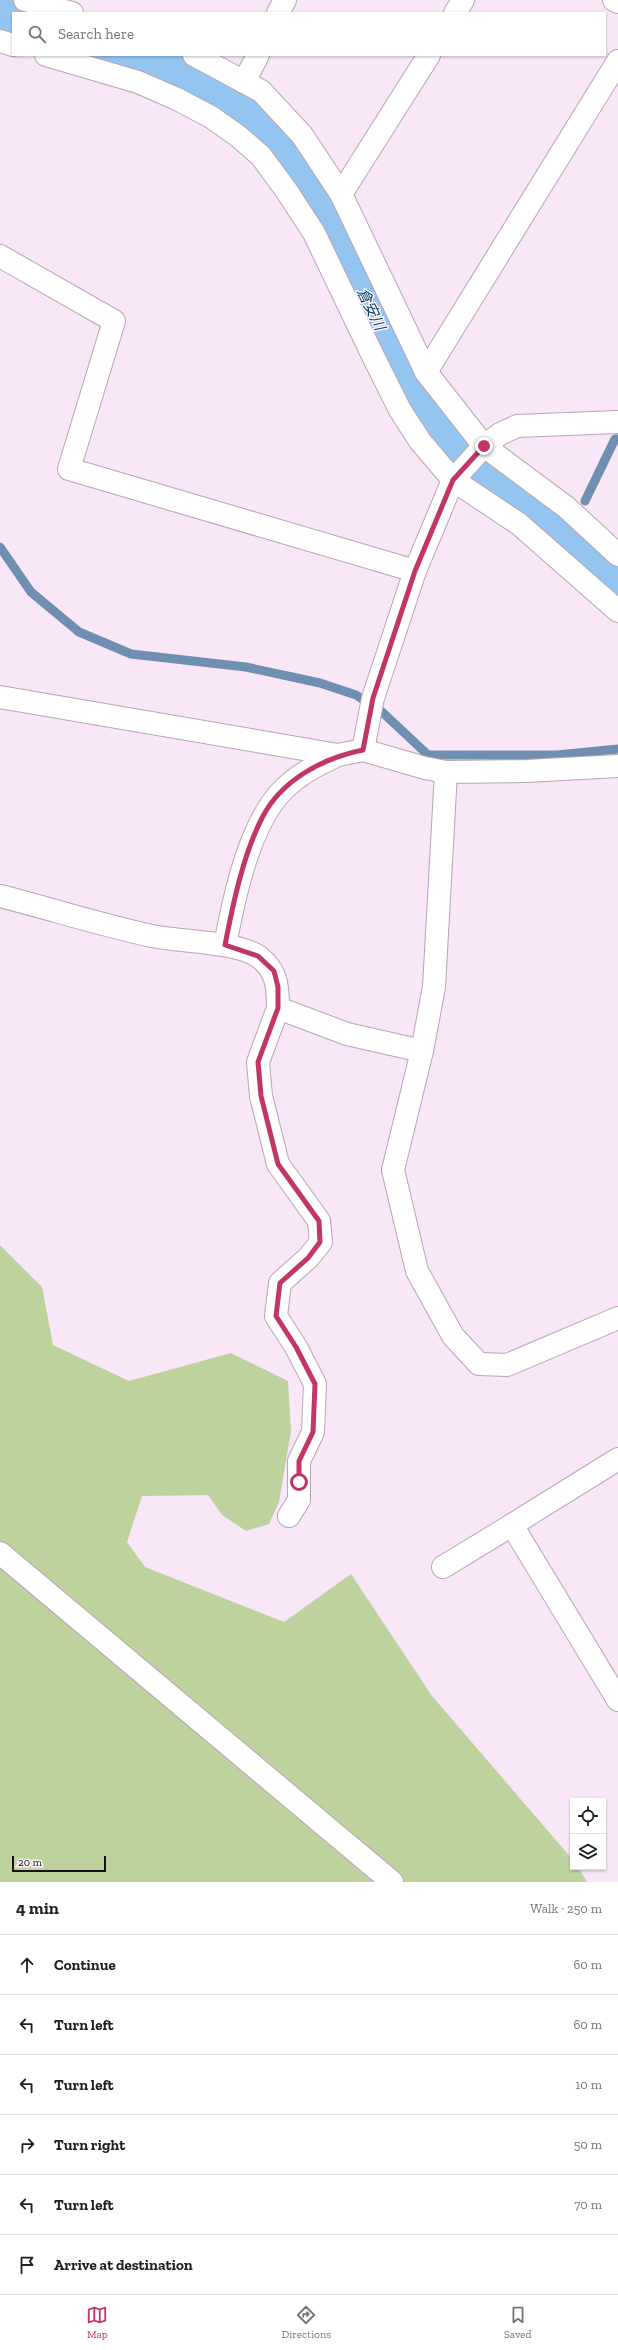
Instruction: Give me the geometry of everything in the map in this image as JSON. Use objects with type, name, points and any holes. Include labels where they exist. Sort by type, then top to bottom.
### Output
[{"type":"street","points":[[279,12],[285,0]]},
{"type":"street","points":[[456,12],[463,0]]},
{"type":"street","points":[[614,0],[618,2]]},
{"type":"street","points":[[33,1],[69,12]]},
{"type":"street","points":[[0,41],[12,45]]},
{"type":"street","points":[[54,56],[92,61],[177,99],[211,117],[238,136],[261,156],[286,190],[314,233],[400,410],[420,441],[457,476],[519,524],[618,611]]},
{"type":"street","points":[[196,56],[260,91],[302,136],[341,194],[426,372],[482,448],[566,507],[618,554]]},
{"type":"street","points":[[244,82],[257,56]]},
{"type":"street","points":[[341,194],[428,56]]},
{"type":"street","points":[[426,372],[618,61]]},
{"type":"street","points":[[0,256],[114,321],[68,469],[415,571]]},
{"type":"street","points":[[363,750],[372,705],[415,571],[457,476],[482,448],[500,434],[517,426],[618,422]]},
{"type":"street","points":[[0,697],[338,755]]},
{"type":"street","points":[[225,945],[233,905],[262,817],[284,789],[312,768],[338,755],[363,750],[425,768],[446,772],[527,771],[618,766]]},
{"type":"street","points":[[446,772],[434,987],[422,1050],[393,1170],[416,1272],[453,1336],[479,1364],[507,1365],[618,1318]]},
{"type":"street","points":[[0,896],[153,936],[225,945],[258,956],[274,971],[278,987],[278,1008],[258,1062],[261,1096],[278,1164],[319,1221],[320,1242],[308,1258],[280,1283],[276,1316],[296,1347],[315,1384],[313,1432],[299,1461],[300,1500],[289,1516]]},
{"type":"street","points":[[278,1008],[347,1034],[422,1050]]},
{"type":"street","points":[[443,1567],[618,1459]]},
{"type":"street","points":[[512,1525],[618,1700]]},
{"type":"street","points":[[0,1554],[392,1882]]},
{"type":"green space","points":[[0,1245],[42,1287],[53,1345],[129,1381],[231,1353],[288,1381],[291,1431],[279,1502],[269,1524],[246,1531],[222,1515],[208,1495],[142,1496],[127,1542],[145,1567],[284,1622],[351,1574],[432,1696],[570,1857],[570,1870],[580,1870],[587,1882],[0,1882]]},
{"type":"waterway","name":"倉安川","points":[[0,22],[12,26]]},
{"type":"waterway","name":"倉安川","points":[[118,56],[225,100],[275,142],[323,212],[415,396],[457,450],[618,585]]},
{"type":"waterway","points":[[585,501],[615,439],[618,439]]},
{"type":"waterway","points":[[559,536],[570,523]]},
{"type":"waterway","points":[[0,547],[31,592],[79,632],[131,654],[246,667],[320,683],[356,695],[381,711],[428,755],[557,755],[618,749]]},
{"type":"route","points":[[299,1482],[299,1461],[313,1432],[315,1384],[296,1347],[276,1316],[280,1283],[308,1258],[320,1242],[319,1221],[278,1164],[261,1096],[258,1062],[278,1008],[278,987],[274,971],[258,956],[225,945],[233,905],[262,817],[284,789],[312,768],[338,755],[363,750],[373,698],[415,571],[453,480],[484,446]]}]
